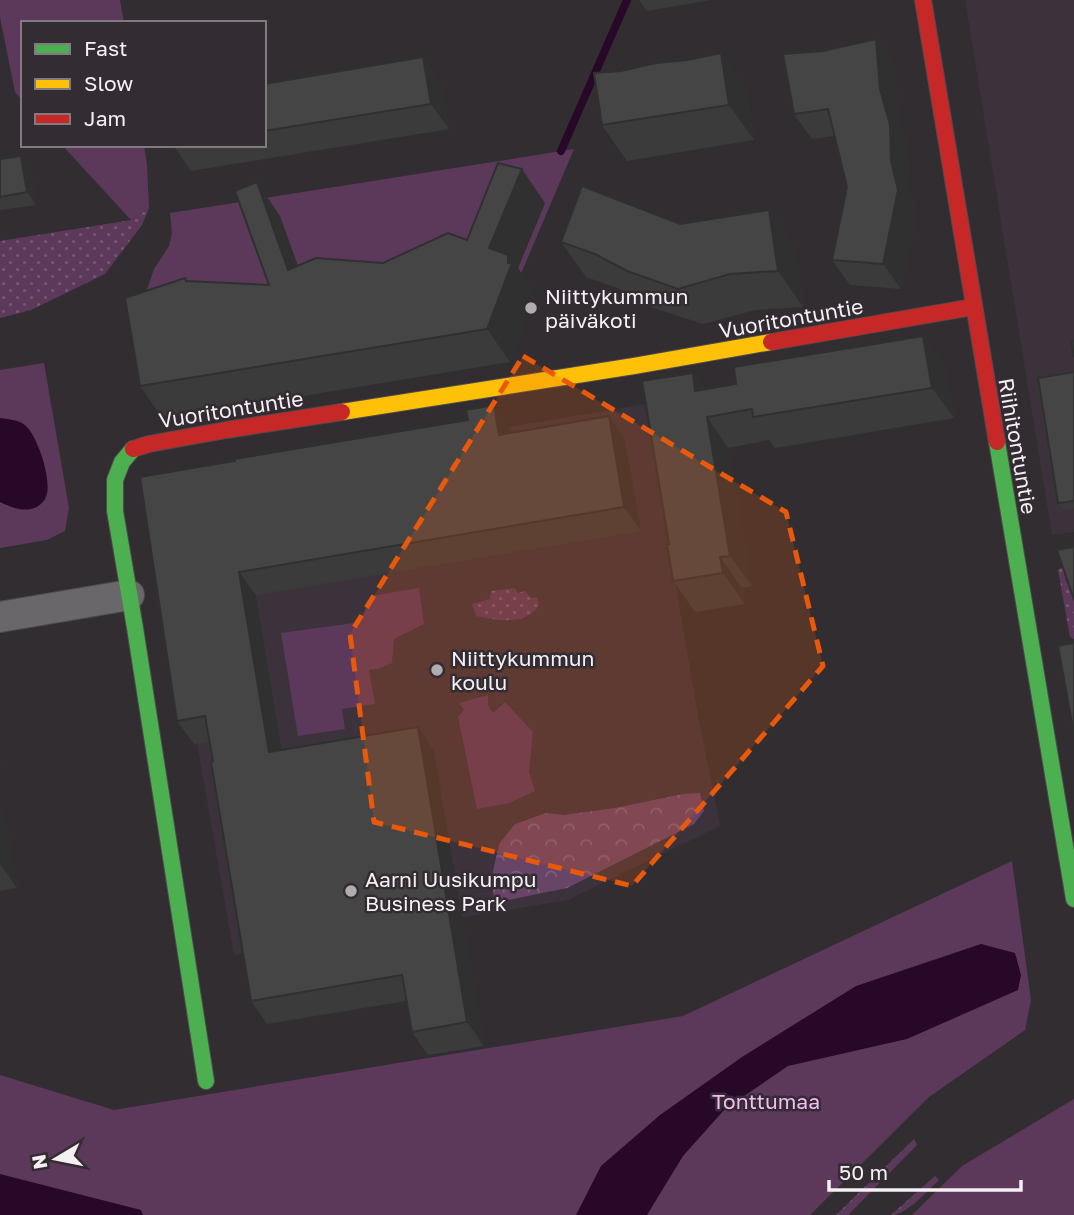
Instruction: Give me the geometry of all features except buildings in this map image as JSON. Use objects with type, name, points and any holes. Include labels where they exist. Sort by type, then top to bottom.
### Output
[{"type":"street","name":"Riihitontuntie","points":[[923,0],[1074,900]]},
{"type":"street","name":"Vuoritontuntie","points":[[206,1081],[114,511],[115,480],[122,462],[134,448],[226,430],[634,366],[974,307]]},
{"type":"street","points":[[0,617],[129,595]]},
{"type":"highlighted area","points":[[523,356],[786,512],[823,666],[632,886],[374,822],[350,634]]},
{"type":"shaded area","points":[[965,0],[1074,0],[1074,532],[1052,535]]},
{"type":"shaded area","name":"Niittykummun koulu","points":[[645,404],[698,715],[720,826],[568,900],[234,955],[191,709],[166,484]]},
{"type":"shaded area","points":[[0,418],[23,424],[31,432],[40,450],[48,483],[45,499],[35,508],[17,509],[0,502]]},
{"type":"shaded area","points":[[981,944],[1015,953],[1021,975],[1018,990],[907,1039],[788,1066],[725,1109],[683,1156],[647,1215],[576,1215],[601,1166],[660,1115],[742,1057],[856,986]]},
{"type":"shaded area","points":[[0,1174],[141,1210],[143,1215],[0,1215]]},
{"type":"green space","points":[[0,0],[120,0],[124,21],[21,21],[21,99],[15,92],[0,17]]},
{"type":"green space","points":[[64,147],[144,147],[149,208],[131,220]]},
{"type":"green space","points":[[574,149],[517,283],[144,298],[154,269],[169,246],[172,233],[170,213]]},
{"type":"green space","points":[[149,208],[142,225],[105,274],[31,310],[0,318],[0,241],[131,220]]},
{"type":"green space","points":[[44,363],[69,508],[65,531],[47,540],[0,548],[0,370]]},
{"type":"green space","points":[[1063,567],[1066,582],[1074,580],[1074,639],[1070,637],[1058,570]]},
{"type":"green space","points":[[419,588],[424,624],[394,639],[392,663],[369,670],[375,704],[342,709],[345,729],[298,736],[281,633],[361,622],[371,596]]},
{"type":"green space","points":[[515,588],[518,593],[525,591],[531,598],[537,597],[539,605],[527,617],[510,620],[476,616],[472,604],[490,599],[491,591]]},
{"type":"green space","points":[[488,695],[488,705],[493,713],[505,702],[533,732],[529,772],[535,791],[509,803],[477,809],[458,717],[464,710],[459,703]]},
{"type":"green space","points":[[700,793],[704,811],[694,824],[567,888],[494,903],[492,876],[499,844],[515,824],[546,813],[564,815]]},
{"type":"green space","name":"Tonttumaa","points":[[1012,861],[1031,1000],[1025,1030],[929,1097],[810,1215],[0,1215],[0,1075],[114,1110],[683,1016]]},
{"type":"green space","points":[[1074,1099],[1074,1215],[912,1215],[962,1166]]},
{"type":"green space","points":[[914,1139],[917,1145],[848,1215],[836,1215]]},
{"type":"green space","points":[[935,1176],[939,1180],[916,1202],[904,1211],[891,1215]]},
{"type":"waterway","points":[[561,151],[627,0]]},
{"type":"traffic: fast","points":[[997,442],[1074,899]]},
{"type":"traffic: fast","points":[[133,449],[122,462],[115,480],[115,511],[206,1081]]},
{"type":"traffic: slow","points":[[342,412],[771,342]]},
{"type":"traffic: jam","points":[[923,0],[997,442]]},
{"type":"traffic: jam","points":[[771,342],[973,307]]},
{"type":"traffic: jam","points":[[133,449],[226,430],[342,412]]},
{"type":"place","name":"Niittykummun päiväkoti","points":[[531,308]]},
{"type":"place","name":"Niittykummun koulu","points":[[437,670]]},
{"type":"place","name":"Aarni Uusikumpu Business Park","points":[[351,891]]}]
